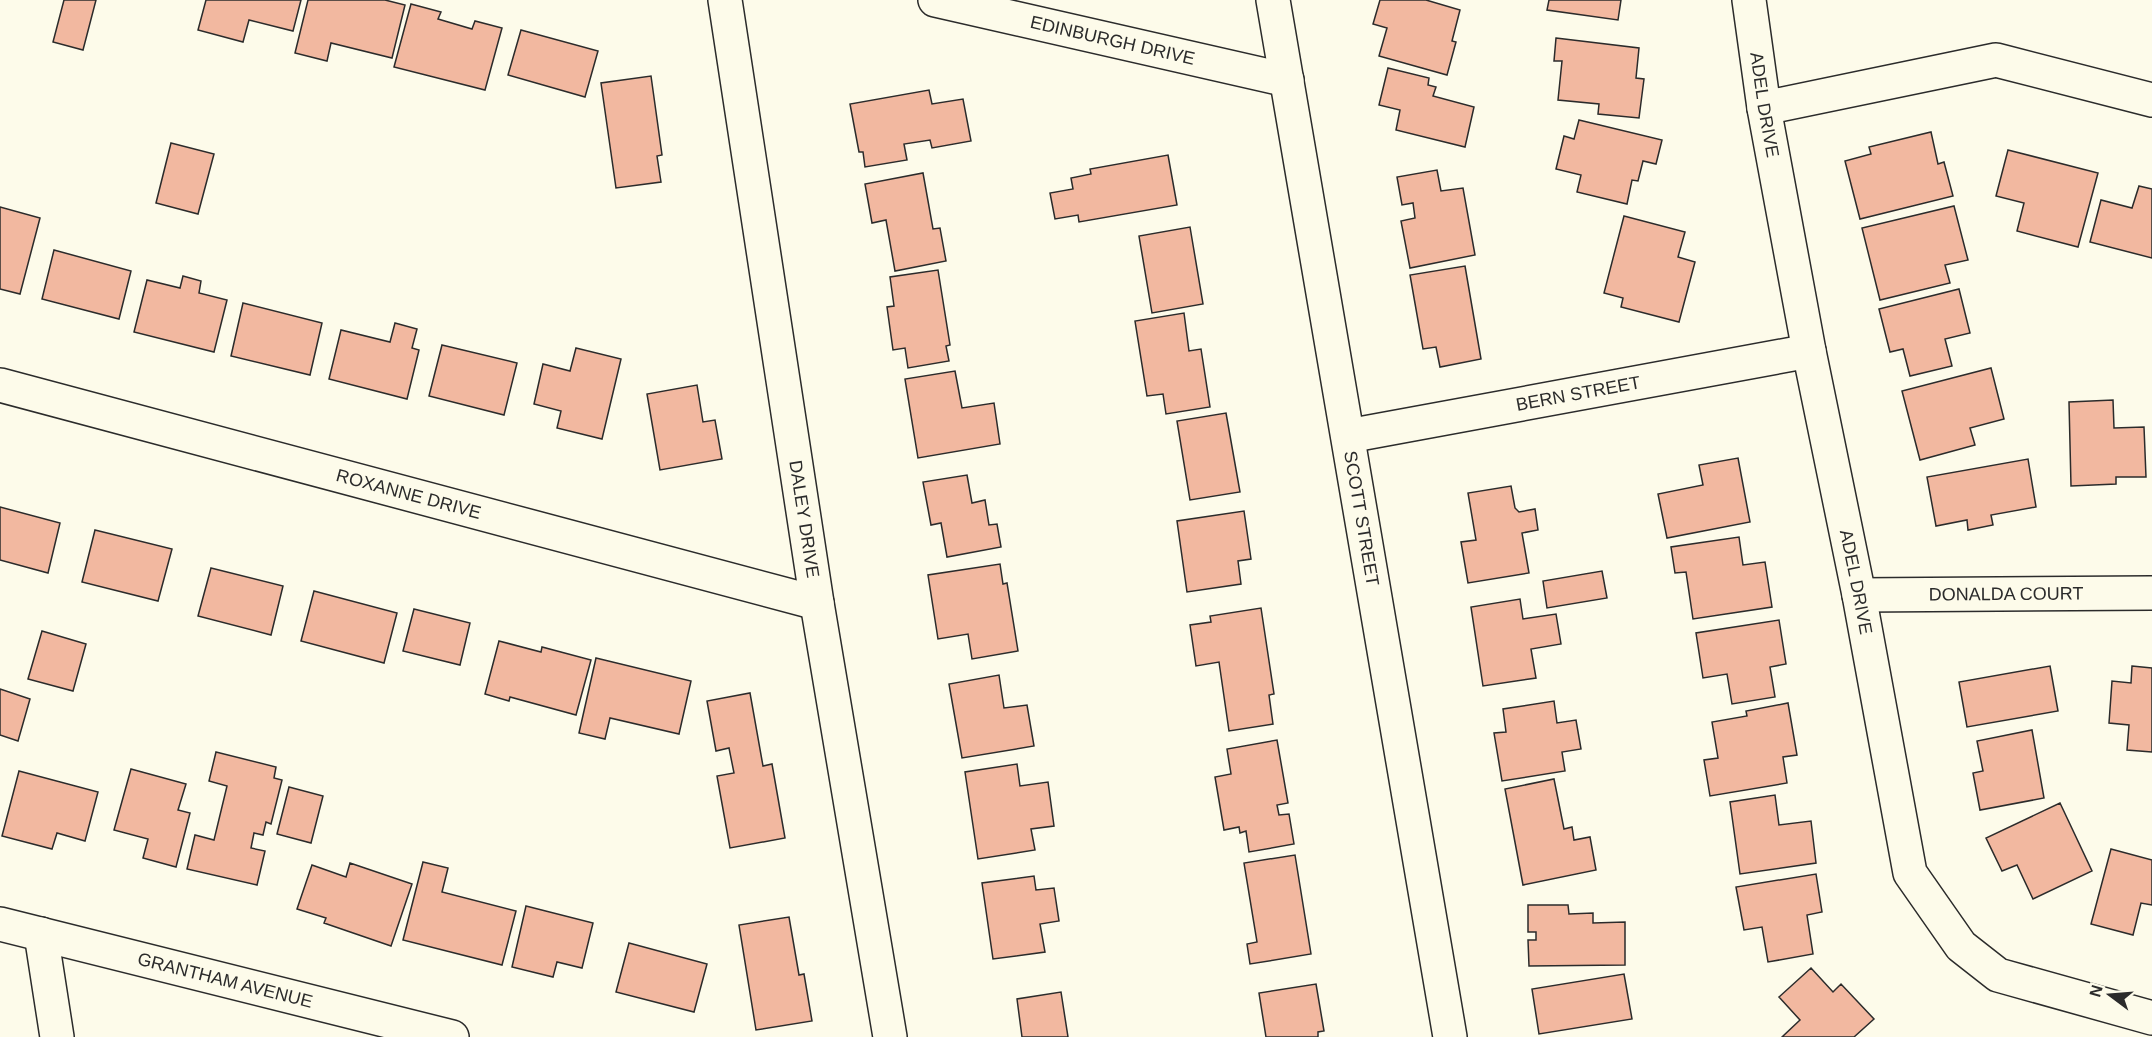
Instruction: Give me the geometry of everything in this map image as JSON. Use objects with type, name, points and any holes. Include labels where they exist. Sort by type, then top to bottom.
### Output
[{"type":"street","name":"DALEY DRIVE","points":[[724,0],[817,603],[890,1037]]},
{"type":"street","name":"EDINBURGH DRIVE","points":[[935,0],[1287,81]]},
{"type":"street","name":"SCOTT STREET","points":[[1273,0],[1450,1037]]},
{"type":"street","name":"ADEL DRIVE","points":[[1749,0],[1764,108],[1809,351],[1859,595],[1910,873],[1961,946],[1998,975],[2152,1018]]},
{"type":"street","points":[[1764,108],[1996,60],[2152,100]]},
{"type":"street","name":"BERN STREET","points":[[1348,436],[1809,351]]},
{"type":"street","name":"ROXANNE DRIVE","points":[[0,385],[817,603]]},
{"type":"street","name":"DONALDA COURT","points":[[1859,595],[2152,593]]},
{"type":"street","name":"GRANTHAM AVENUE","points":[[0,924],[452,1037]]},
{"type":"street","points":[[40,934],[57,1037]]},
{"type":"building","points":[[64,0],[96,0],[83,50],[53,42]]},
{"type":"building","points":[[206,0],[301,0],[293,31],[249,20],[243,42],[198,30]]},
{"type":"building","points":[[308,0],[385,0],[405,5],[392,58],[331,43],[327,61],[295,53]]},
{"type":"building","points":[[1380,0],[1426,0],[1460,10],[1452,41],[1456,42],[1447,75],[1379,56],[1387,28],[1373,24]]},
{"type":"building","points":[[1549,0],[1621,0],[1618,20],[1547,10]]},
{"type":"building","points":[[411,4],[441,12],[438,19],[472,29],[475,21],[502,28],[485,90],[394,67]]},
{"type":"building","points":[[521,30],[598,51],[585,97],[508,75]]},
{"type":"building","points":[[1556,38],[1639,48],[1636,78],[1644,79],[1639,118],[1598,114],[1599,104],[1558,100],[1562,61],[1554,61]]},
{"type":"building","points":[[1388,68],[1429,78],[1428,85],[1436,87],[1433,96],[1474,107],[1465,147],[1396,130],[1400,110],[1379,105]]},
{"type":"building","points":[[651,76],[662,155],[657,156],[661,182],[616,188],[601,83]]},
{"type":"building","points":[[929,90],[932,104],[963,99],[971,141],[932,148],[930,140],[904,144],[907,160],[865,167],[863,152],[859,152],[850,104]]},
{"type":"building","points":[[1579,120],[1662,140],[1656,164],[1643,161],[1638,181],[1632,180],[1627,204],[1577,192],[1581,175],[1556,169],[1564,136],[1574,139]]},
{"type":"building","points":[[1931,132],[1938,164],[1944,162],[1953,196],[1860,219],[1845,161],[1871,154],[1869,147]]},
{"type":"building","points":[[171,143],[214,154],[198,214],[156,203]]},
{"type":"building","points":[[2008,150],[2098,173],[2078,247],[2017,231],[2024,203],[1996,196]]},
{"type":"building","points":[[1168,155],[1177,205],[1079,222],[1078,215],[1055,219],[1050,193],[1073,189],[1071,178],[1091,174],[1090,169]]},
{"type":"building","points":[[1437,170],[1441,191],[1463,188],[1475,255],[1410,268],[1401,221],[1415,218],[1413,203],[1402,205],[1397,177]]},
{"type":"building","points":[[923,173],[933,229],[940,228],[946,261],[895,271],[886,220],[872,223],[865,184]]},
{"type":"building","points":[[2139,186],[2152,189],[2152,258],[2090,242],[2101,200],[2132,208]]},
{"type":"building","points":[[1954,206],[1968,260],[1945,265],[1950,283],[1880,300],[1862,228]]},
{"type":"building","points":[[0,207],[40,218],[20,294],[0,289]]},
{"type":"building","points":[[1624,216],[1685,232],[1678,257],[1695,262],[1679,322],[1621,307],[1623,298],[1604,293]]},
{"type":"building","points":[[1190,227],[1203,304],[1152,313],[1139,236]]},
{"type":"building","points":[[54,250],[131,271],[119,319],[42,299]]},
{"type":"building","points":[[1465,266],[1481,359],[1440,367],[1436,347],[1423,349],[1410,275]]},
{"type":"building","points":[[938,270],[950,345],[946,346],[949,361],[908,368],[905,348],[893,350],[887,307],[894,306],[890,277]]},
{"type":"building","points":[[183,276],[201,281],[199,293],[227,300],[214,352],[134,332],[147,280],[180,288]]},
{"type":"building","points":[[1959,289],[1970,333],[1945,339],[1952,366],[1910,376],[1903,349],[1890,352],[1879,309]]},
{"type":"building","points":[[243,303],[322,323],[310,375],[231,356]]},
{"type":"building","points":[[1184,313],[1189,351],[1201,349],[1210,407],[1166,414],[1163,394],[1147,396],[1135,321]]},
{"type":"building","points":[[395,323],[417,329],[412,348],[419,350],[407,399],[329,379],[341,330],[390,342]]},
{"type":"building","points":[[442,345],[517,363],[504,415],[429,396]]},
{"type":"building","points":[[576,348],[621,359],[602,439],[557,428],[561,411],[534,404],[543,364],[570,371]]},
{"type":"building","points":[[1991,368],[2004,419],[1970,428],[1975,445],[1920,460],[1902,391]]},
{"type":"building","points":[[955,371],[962,408],[994,403],[1000,444],[918,458],[905,379]]},
{"type":"building","points":[[697,385],[703,422],[715,420],[722,459],[660,470],[647,394]]},
{"type":"building","points":[[2113,400],[2114,428],[2144,427],[2146,477],[2116,477],[2116,484],[2071,486],[2069,402]]},
{"type":"building","points":[[1226,413],[1240,492],[1190,500],[1177,421]]},
{"type":"building","points":[[1738,458],[1750,522],[1667,538],[1658,494],[1703,485],[1699,465]]},
{"type":"building","points":[[2028,459],[2036,507],[1991,515],[1993,525],[1968,530],[1967,520],[1936,526],[1927,477]]},
{"type":"building","points":[[967,475],[972,503],[985,500],[989,525],[997,524],[1001,547],[947,557],[941,523],[931,525],[923,482]]},
{"type":"building","points":[[1511,486],[1515,508],[1519,512],[1535,509],[1538,530],[1522,533],[1529,573],[1468,583],[1461,542],[1476,540],[1468,493]]},
{"type":"building","points":[[0,507],[60,523],[48,573],[0,560]]},
{"type":"building","points":[[1244,511],[1251,559],[1238,561],[1241,584],[1187,592],[1177,521]]},
{"type":"building","points":[[95,530],[172,549],[158,601],[82,582]]},
{"type":"building","points":[[1739,537],[1743,565],[1765,562],[1772,607],[1693,619],[1686,572],[1675,573],[1671,547]]},
{"type":"building","points":[[1000,564],[1003,584],[1007,583],[1018,651],[972,659],[968,634],[938,639],[928,575]]},
{"type":"building","points":[[211,568],[283,586],[271,635],[198,616]]},
{"type":"building","points":[[1602,571],[1607,598],[1547,608],[1543,581]]},
{"type":"building","points":[[314,591],[397,613],[384,663],[301,641]]},
{"type":"building","points":[[1520,599],[1523,619],[1556,614],[1561,644],[1531,649],[1536,678],[1483,686],[1471,607]]},
{"type":"building","points":[[1261,608],[1274,694],[1269,695],[1273,724],[1229,731],[1219,662],[1196,666],[1190,625],[1211,622],[1210,616]]},
{"type":"building","points":[[414,609],[470,623],[460,665],[403,651]]},
{"type":"building","points":[[1779,620],[1786,664],[1770,667],[1775,697],[1732,704],[1727,674],[1703,678],[1696,633]]},
{"type":"building","points":[[42,631],[86,644],[73,691],[28,679]]},
{"type":"building","points":[[499,641],[541,652],[542,647],[591,660],[576,715],[510,697],[509,701],[485,694]]},
{"type":"building","points":[[596,658],[691,681],[679,734],[610,718],[605,739],[579,733]]},
{"type":"building","points":[[2050,666],[2058,711],[1967,727],[1959,682]]},
{"type":"building","points":[[2132,666],[2152,668],[2152,752],[2127,750],[2129,725],[2109,723],[2112,681],[2131,683]]},
{"type":"building","points":[[999,675],[1004,708],[1027,705],[1034,746],[962,758],[949,684]]},
{"type":"building","points":[[0,689],[30,699],[18,741],[0,735]]},
{"type":"building","points":[[750,693],[763,766],[772,764],[785,838],[730,848],[717,776],[734,773],[729,748],[716,751],[707,701]]},
{"type":"building","points":[[1554,701],[1557,723],[1576,720],[1581,749],[1562,752],[1565,771],[1502,781],[1494,733],[1506,732],[1503,709]]},
{"type":"building","points":[[1788,703],[1797,755],[1783,757],[1787,783],[1710,796],[1704,760],[1718,758],[1712,722],[1747,716],[1746,711]]},
{"type":"building","points":[[2032,730],[2044,798],[1980,810],[1973,773],[1983,771],[1977,741]]},
{"type":"building","points":[[1277,740],[1288,803],[1277,805],[1279,815],[1289,814],[1294,844],[1249,852],[1246,831],[1240,833],[1239,827],[1224,830],[1215,777],[1231,774],[1227,749]]},
{"type":"building","points":[[216,752],[276,767],[274,778],[282,780],[271,824],[266,822],[263,835],[254,833],[251,848],[265,851],[257,885],[187,869],[195,835],[214,840],[227,786],[209,781]]},
{"type":"building","points":[[1017,764],[1020,786],[1048,782],[1054,826],[1031,829],[1035,850],[978,859],[965,772]]},
{"type":"building","points":[[131,769],[186,784],[178,810],[190,813],[176,867],[143,858],[148,839],[114,830]]},
{"type":"building","points":[[19,771],[98,792],[85,841],[57,833],[52,849],[2,836]]},
{"type":"building","points":[[1554,779],[1564,829],[1572,827],[1574,840],[1590,837],[1596,870],[1523,885],[1505,789]]},
{"type":"building","points":[[289,787],[323,796],[311,843],[277,834]]},
{"type":"building","points":[[1775,795],[1779,825],[1811,821],[1816,863],[1740,874],[1730,802]]},
{"type":"building","points":[[2060,803],[2092,871],[2033,899],[2017,865],[2002,871],[1986,838]]},
{"type":"building","points":[[2111,849],[2152,860],[2152,905],[2141,903],[2133,935],[2091,924]]},
{"type":"building","points":[[1295,855],[1311,954],[1250,964],[1247,944],[1257,942],[1244,863]]},
{"type":"building","points":[[423,862],[448,868],[442,892],[516,911],[502,965],[403,940]]},
{"type":"building","points":[[350,863],[412,884],[391,946],[324,923],[326,918],[297,909],[312,865],[346,877]]},
{"type":"building","points":[[1816,874],[1822,912],[1807,915],[1813,954],[1768,962],[1762,927],[1744,930],[1736,887]]},
{"type":"building","points":[[1034,876],[1036,890],[1054,888],[1059,921],[1040,924],[1045,952],[993,959],[982,883]]},
{"type":"building","points":[[1528,905],[1568,905],[1569,914],[1593,913],[1593,923],[1625,922],[1625,965],[1529,966],[1528,940],[1536,940],[1536,932],[1528,932]]},
{"type":"building","points":[[526,906],[593,923],[582,968],[557,962],[553,977],[512,967]]},
{"type":"building","points":[[789,917],[799,975],[804,974],[812,1021],[756,1030],[739,925]]},
{"type":"building","points":[[629,943],[707,964],[694,1012],[616,992]]},
{"type":"building","points":[[1811,968],[1833,992],[1841,984],[1874,1019],[1854,1037],[1782,1037],[1800,1020],[1779,997]]},
{"type":"building","points":[[1624,974],[1632,1019],[1539,1034],[1532,989]]},
{"type":"building","points":[[1316,984],[1324,1031],[1318,1032],[1318,1037],[1266,1037],[1259,993]]},
{"type":"building","points":[[1061,992],[1068,1037],[1022,1037],[1017,999]]}]
